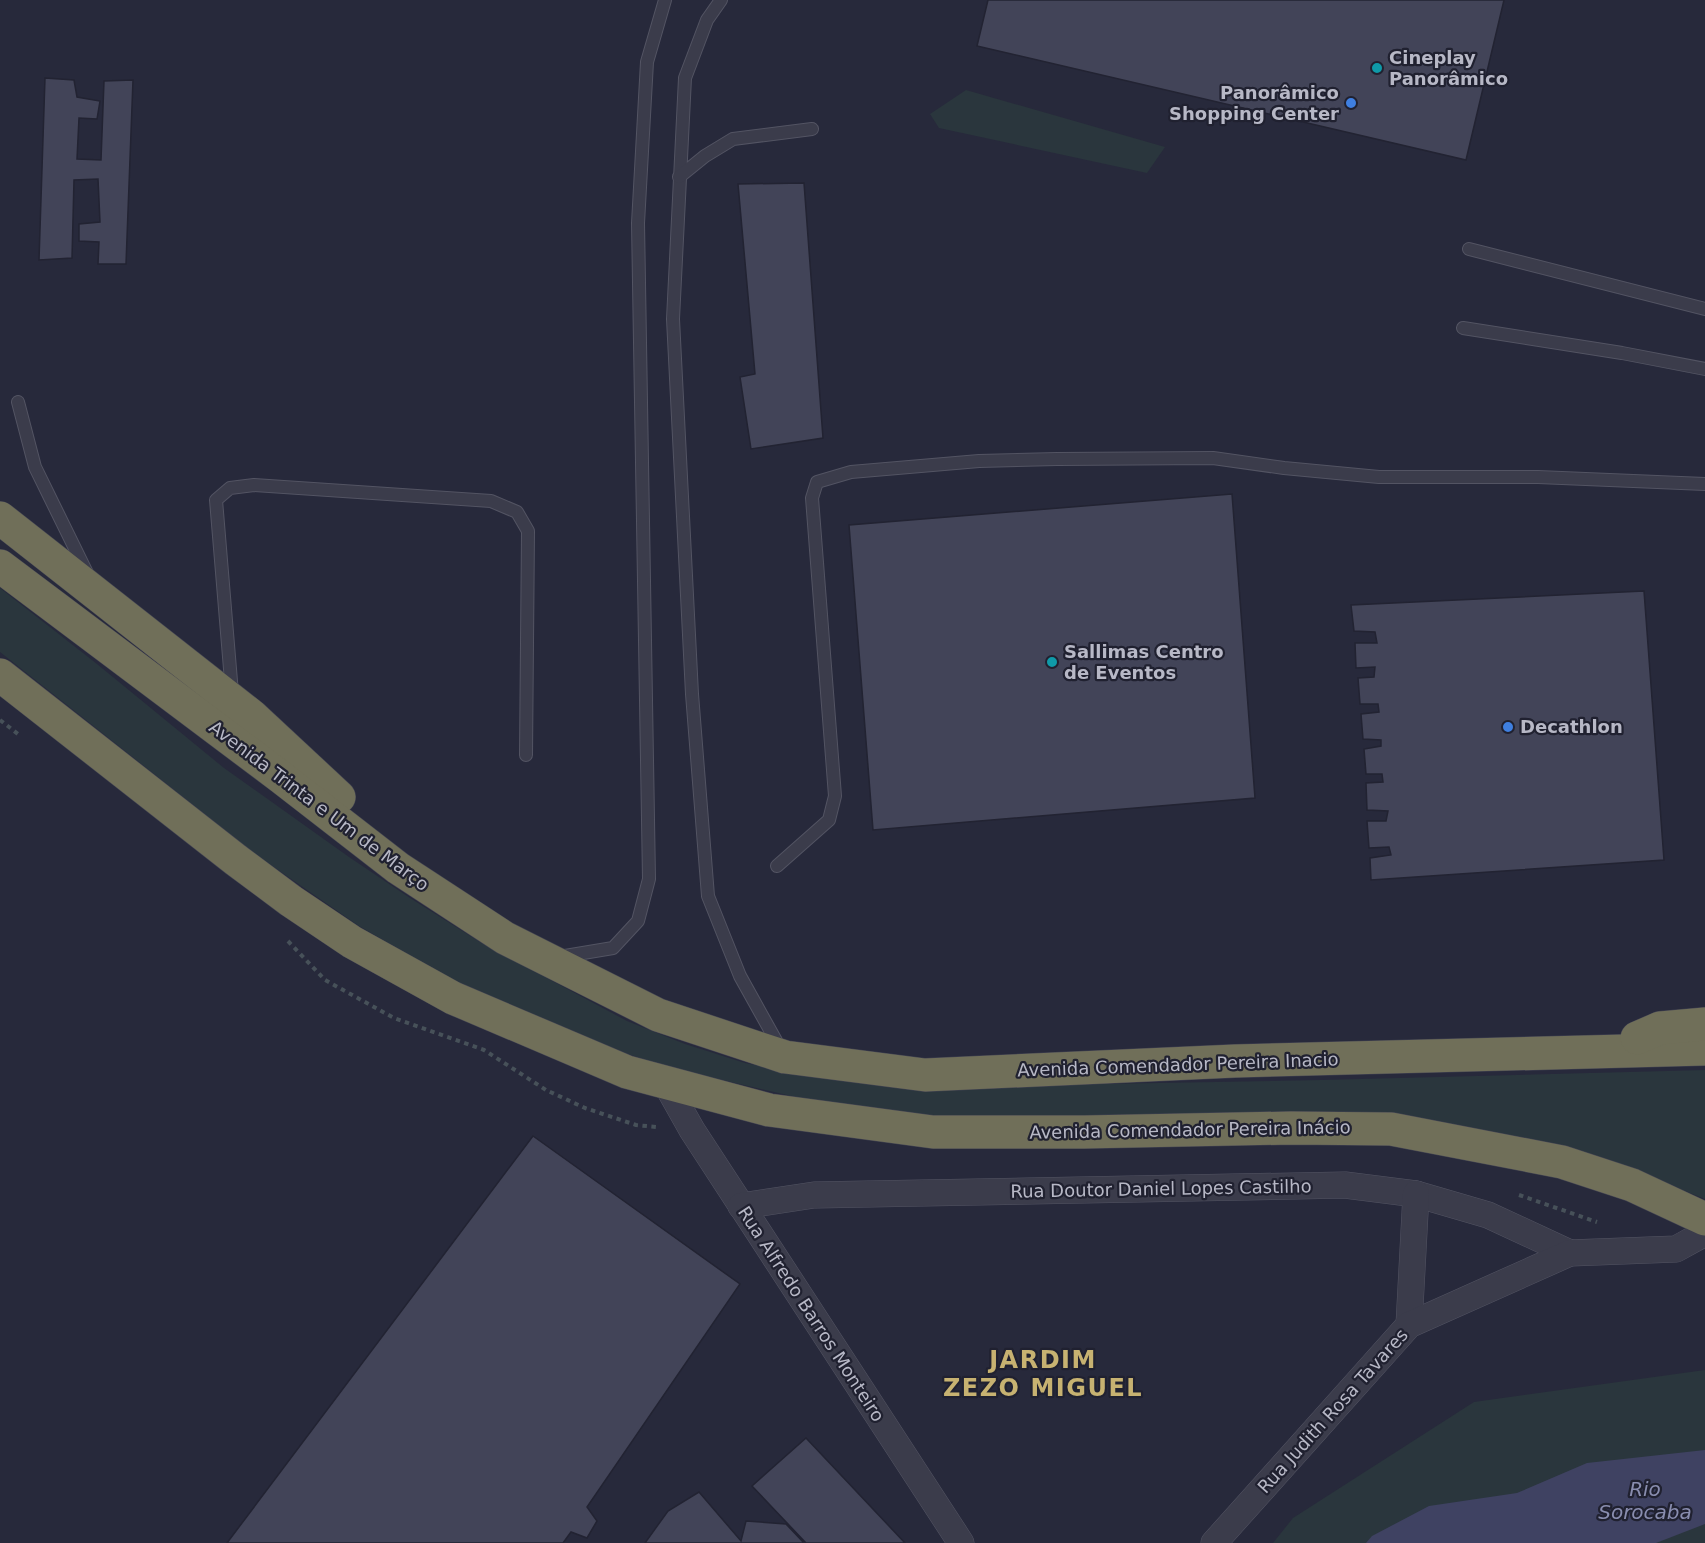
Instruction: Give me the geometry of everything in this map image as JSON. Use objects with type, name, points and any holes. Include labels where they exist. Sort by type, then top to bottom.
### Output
[{"type":"highway","points":[[0,518],[252,716],[323,783],[505,938]]},
{"type":"highway","name":"Avenida Trinta e Um de Março","points":[[0,566],[398,868],[505,938],[658,1015]]},
{"type":"highway","points":[[0,675],[236,860],[352,942],[453,998],[627,1072],[665,1082]]},
{"type":"highway","name":"Avenida Comendador Pereira Inacio","points":[[658,1015],[785,1057],[925,1075],[1235,1061],[1705,1049]]},
{"type":"highway","points":[[1624,1051],[1640,1036],[1660,1028],[1705,1024]]},
{"type":"highway","name":"Avenida Comendador Pereira Inácio","points":[[665,1082],[769,1110],[933,1132],[1391,1129],[1563,1162],[1632,1185],[1705,1219]]},
{"type":"street","name":"Rua Alfredo Barros Monteiro","points":[[665,1082],[692,1130],[961,1543]]},
{"type":"street","name":"Rua Doutor Daniel Lopes Castilho","points":[[741,1206],[814,1195],[1333,1185],[1416,1194],[1488,1215],[1570,1253]]},
{"type":"street","points":[[1409,1325],[1416,1194]]},
{"type":"street","name":"Rua Judith Rosa Tavares","points":[[1214,1543],[1409,1325],[1570,1253],[1676,1249],[1705,1233]]},
{"type":"lane","points":[[549,959],[613,948],[638,921],[649,879],[638,223],[646,62],[665,0]]},
{"type":"lane","points":[[721,0],[707,20],[685,78],[679,177],[673,319],[692,682],[708,896],[740,976],[785,1057]]},
{"type":"lane","points":[[679,177],[705,156],[733,139],[812,129]]},
{"type":"lane","points":[[1469,249],[1705,309]]},
{"type":"lane","points":[[1463,328],[1611,351],[1705,369]]},
{"type":"lane","points":[[18,402],[35,467],[98,595]]},
{"type":"lane","points":[[777,866],[829,820],[835,796],[812,498],[817,482],[851,472],[979,461],[1189,458],[1379,477],[1538,477],[1705,484]]},
{"type":"lane","points":[[232,700],[216,500],[230,488],[254,485],[491,501],[517,512],[528,531],[526,755]]},
{"type":"shaded area","points":[[966,90],[1165,147],[1147,173],[939,128],[930,114]]},
{"type":"shaded area","points":[[0,588],[224,768],[410,898],[480,942],[627,1021],[685,1044],[745,1063],[775,1069],[932,1087],[1705,1070],[1705,1199],[1612,1162],[1543,1142],[1409,1116],[941,1117],[826,1104],[662,1066],[568,1033],[460,985],[359,926],[255,854],[0,652]]},
{"type":"shaded area","points":[[1705,1370],[1705,1543],[1273,1543],[1293,1518],[1474,1402]]},
{"type":"water","name":"Rio Sorocaba","points":[[1705,1450],[1705,1524],[1656,1543],[1366,1543],[1372,1536],[1429,1506],[1517,1493],[1587,1463]]},
{"type":"building","name":"Panorâmico Shopping Center","points":[[988,0],[1504,0],[1466,160],[977,46]]},
{"type":"building","points":[[45,78],[74,80],[77,97],[100,101],[97,119],[79,118],[77,159],[101,160],[104,81],[133,80],[126,264],[98,264],[99,242],[79,241],[79,224],[100,222],[98,179],[74,180],[72,258],[39,260]]},
{"type":"building","points":[[804,183],[823,438],[751,449],[740,377],[755,374],[738,184]]},
{"type":"building","name":"Sallimas Centro de Eventos","points":[[1232,494],[1255,798],[873,830],[849,525]]},
{"type":"building","name":"Decathlon","points":[[1644,591],[1664,860],[1371,880],[1370,858],[1391,855],[1389,847],[1369,848],[1367,821],[1386,821],[1388,811],[1367,810],[1366,783],[1383,782],[1382,774],[1366,774],[1364,749],[1381,746],[1381,740],[1363,739],[1361,714],[1379,712],[1378,704],[1360,704],[1358,678],[1374,677],[1375,667],[1356,668],[1355,643],[1377,643],[1375,632],[1354,631],[1351,605]]},
{"type":"building","points":[[533,1136],[740,1284],[587,1507],[597,1521],[587,1538],[571,1532],[563,1543],[227,1543]]},
{"type":"building","points":[[806,1438],[905,1543],[806,1543],[752,1486]]},
{"type":"building","points":[[699,1492],[741,1541],[746,1521],[786,1524],[804,1543],[645,1543],[668,1511]]},
{"type":"place","name":"Cineplay Panorâmico","points":[[1377,68]]},
{"type":"place","name":"Panorâmico Shopping Center","points":[[1351,103]]},
{"type":"place","name":"Sallimas Centro de Eventos","points":[[1052,662]]},
{"type":"place","name":"Decathlon","points":[[1508,727]]},
{"type":"district","name":"JARDIM ZEZO MIGUEL","points":[[1043,1374]]}]
